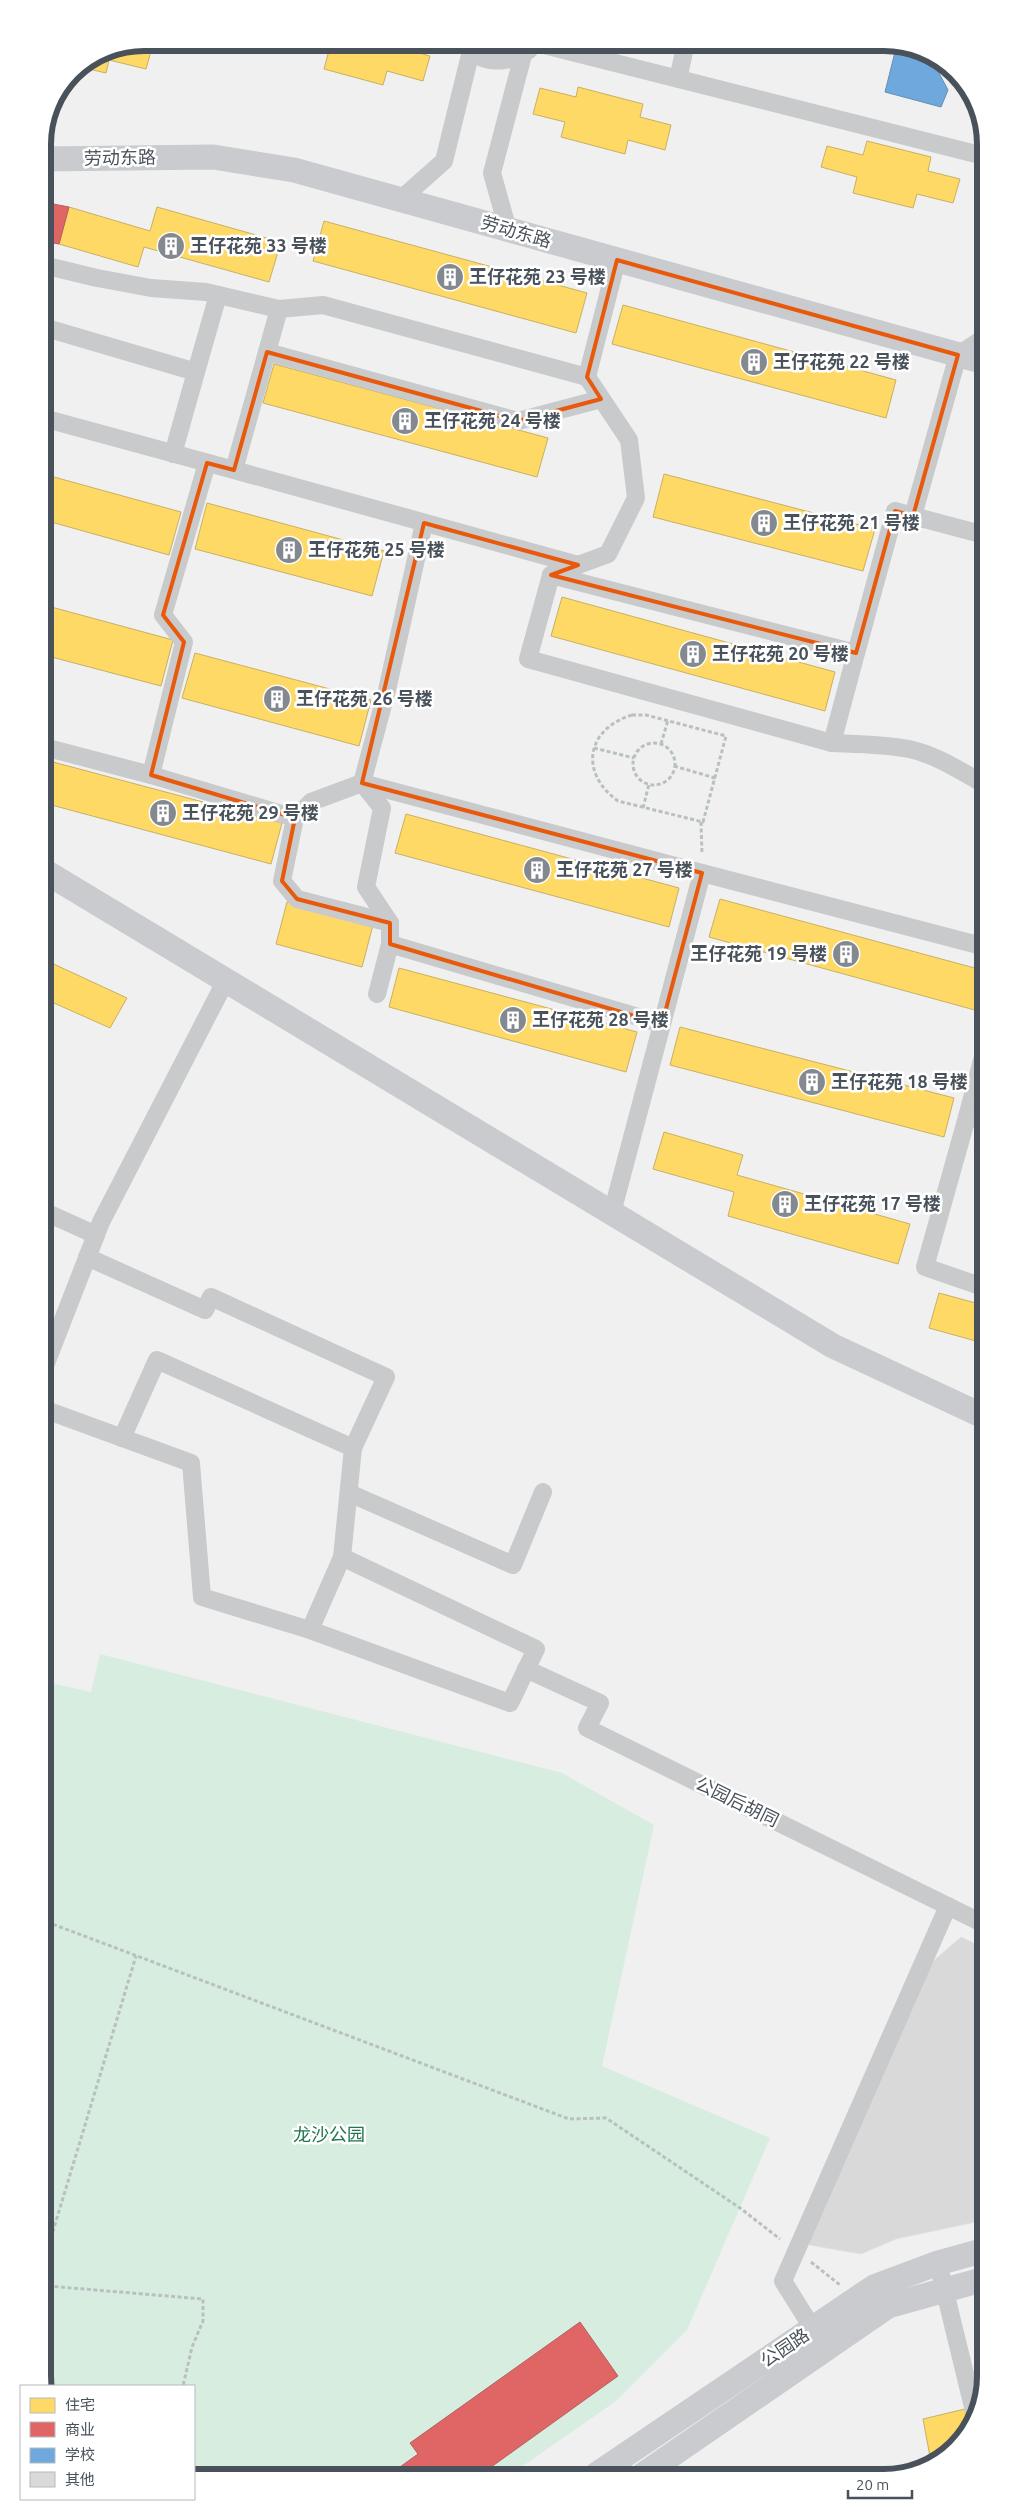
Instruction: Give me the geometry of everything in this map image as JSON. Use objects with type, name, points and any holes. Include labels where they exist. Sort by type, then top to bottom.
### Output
[{"type":"main road","name":"劳动东路","points":[[51,159],[214,156],[294,170],[970,358]]},
{"type":"main road","points":[[51,875],[833,1346],[977,1413]]},
{"type":"main road","name":"公园路","points":[[651,2469],[820,2339],[857,2298],[874,2287],[938,2263],[977,2252]]},
{"type":"main road","name":"公园路","points":[[605,2469],[820,2339],[888,2306],[977,2281]]},
{"type":"street","points":[[400,200],[444,161],[466,51]]},
{"type":"street","points":[[474,51],[489,60],[504,62],[525,51]]},
{"type":"street","points":[[508,230],[492,173],[531,51]]},
{"type":"street","points":[[551,51],[678,78],[977,154]]},
{"type":"street","points":[[678,78],[684,51]]},
{"type":"street","points":[[587,376],[617,260]]},
{"type":"street","points":[[51,267],[142,286],[218,295],[279,309],[323,305],[587,376],[629,440],[636,498],[608,554],[551,575]]},
{"type":"street","points":[[173,454],[218,295]]},
{"type":"street","points":[[234,470],[279,309]]},
{"type":"street","points":[[51,329],[196,372]]},
{"type":"street","points":[[913,516],[970,358],[977,347]]},
{"type":"street","points":[[267,352],[518,421],[601,398]]},
{"type":"street","points":[[51,420],[578,565]]},
{"type":"street","points":[[151,775],[184,642],[163,615],[207,463]]},
{"type":"street","points":[[832,743],[895,512],[977,533]]},
{"type":"street","points":[[362,783],[387,690],[424,523]]},
{"type":"street","points":[[551,575],[856,653]]},
{"type":"street","points":[[551,575],[528,660],[832,743],[870,744],[910,749],[946,763],[977,780]]},
{"type":"street","points":[[51,749],[151,775],[295,818]]},
{"type":"street","points":[[362,783],[382,808],[366,887],[390,923],[390,944],[377,994]]},
{"type":"street","points":[[390,923],[297,898],[282,881],[295,818],[312,802],[362,783],[977,945]]},
{"type":"street","points":[[612,1213],[702,873]]},
{"type":"street","points":[[390,944],[662,1024]]},
{"type":"street","points":[[51,1353],[96,1235],[226,980]]},
{"type":"street","points":[[977,1102],[975,1119],[926,1267],[977,1285]]},
{"type":"street","points":[[51,1215],[96,1235]]},
{"type":"street","points":[[87,1257],[205,1310],[210,1297],[386,1377],[353,1448],[342,1557],[310,1630]]},
{"type":"street","points":[[122,1438],[157,1360],[353,1448]]},
{"type":"street","points":[[51,1412],[191,1463],[202,1597],[310,1630],[510,1703],[536,1649],[342,1557]]},
{"type":"street","points":[[349,1493],[513,1565],[544,1492]]},
{"type":"street","name":"公园后胡同","points":[[526,1668],[600,1703],[587,1728],[977,1920]]},
{"type":"street","points":[[820,2339],[782,2282],[948,1906]]},
{"type":"street","points":[[938,2263],[973,2402]]},
{"type":"path","points":[[661,744],[673,700]]},
{"type":"path","points":[[632,715],[646,715],[726,736],[703,822],[700,822],[618,801],[606,793],[598,781],[593,768],[594,748],[597,739],[606,727],[618,719],[632,715]]},
{"type":"path","points":[[645,744],[661,744],[670,751],[674,766],[666,781],[654,785],[649,784],[636,775],[633,768],[634,758],[639,748],[645,744]]},
{"type":"path","points":[[594,748],[634,758]]},
{"type":"path","points":[[674,766],[715,778]]},
{"type":"path","points":[[643,808],[649,784]]},
{"type":"path","points":[[700,822],[703,842],[702,873]]},
{"type":"path","points":[[51,1924],[569,2118],[606,2118],[740,2208],[857,2298]]},
{"type":"path","points":[[51,2238],[136,1956]]},
{"type":"path","points":[[51,2286],[203,2299],[203,2321],[192,2347],[184,2385]]},
{"type":"highlighted area","points":[[617,260],[958,355],[913,516],[895,511],[856,653],[551,575],[578,565],[424,523],[362,783],[702,873],[662,1024],[390,944],[390,923],[297,899],[282,881],[295,818],[151,775],[184,642],[163,615],[207,463],[234,470],[267,352],[518,421],[601,399],[587,377]]},
{"type":"green space","name":"龙沙公园","points":[[100,1654],[562,1773],[654,1825],[602,2066],[770,2138],[687,2330],[616,2401],[519,2469],[195,2469],[195,2385],[52,2385],[51,1683],[91,1692]]},
{"type":"building: 住宅","points":[[151,51],[146,69],[109,60],[106,73],[89,69],[120,54]]},
{"type":"building: 住宅","points":[[317,51],[412,51],[430,56],[423,81],[387,71],[383,85],[324,69],[328,54]]},
{"type":"building: 住宅","points":[[578,87],[643,104],[640,117],[671,125],[665,150],[628,140],[625,154],[561,137],[565,122],[533,114],[540,88],[576,97]]},
{"type":"building: 住宅","points":[[867,141],[931,157],[928,171],[960,179],[953,203],[917,194],[913,208],[853,193],[857,177],[821,167],[827,146],[863,155]]},
{"type":"building: 住宅","name":"王仔花苑 33 号楼","points":[[69,207],[150,231],[157,207],[281,242],[269,282],[144,247],[138,267],[59,244]]},
{"type":"building: 住宅","name":"王仔花苑 23 号楼","points":[[324,221],[587,293],[576,333],[313,261]]},
{"type":"building: 住宅","name":"王仔花苑 22 号楼","points":[[623,305],[896,380],[886,418],[612,344]]},
{"type":"building: 住宅","name":"王仔花苑 24 号楼","points":[[274,364],[548,438],[537,477],[263,403]]},
{"type":"building: 住宅","name":"王仔花苑 21 号楼","points":[[664,474],[875,529],[863,571],[653,517]]},
{"type":"building: 住宅","points":[[51,476],[181,512],[169,555],[51,522]]},
{"type":"building: 住宅","name":"王仔花苑 25 号楼","points":[[207,503],[384,551],[372,596],[195,549]]},
{"type":"building: 住宅","name":"王仔花苑 20 号楼","points":[[562,597],[835,672],[825,711],[551,636]]},
{"type":"building: 住宅","points":[[51,607],[173,640],[161,686],[51,657]]},
{"type":"building: 住宅","name":"王仔花苑 26 号楼","points":[[195,653],[371,700],[359,746],[182,698]]},
{"type":"building: 住宅","name":"王仔花苑 29 号楼","points":[[53,762],[282,823],[271,864],[51,805],[51,771]]},
{"type":"building: 住宅","name":"王仔花苑 27 号楼","points":[[406,814],[679,888],[669,927],[395,853]]},
{"type":"building: 住宅","name":"王仔花苑 19 号楼","points":[[720,899],[977,969],[977,1011],[709,937]]},
{"type":"building: 住宅","points":[[287,902],[373,925],[362,967],[276,944]]},
{"type":"building: 住宅","points":[[51,963],[127,998],[110,1028],[51,1002]]},
{"type":"building: 住宅","name":"王仔花苑 28 号楼","points":[[399,968],[637,1032],[626,1072],[389,1007]]},
{"type":"building: 住宅","name":"王仔花苑 18 号楼","points":[[680,1027],[954,1098],[944,1137],[670,1065]]},
{"type":"building: 住宅","name":"王仔花苑 17 号楼","points":[[664,1132],[743,1155],[737,1175],[910,1224],[898,1264],[728,1216],[734,1192],[653,1169]]},
{"type":"building: 住宅","points":[[939,1293],[977,1303],[977,1341],[929,1328]]},
{"type":"building: 住宅","points":[[965,2409],[967,2417],[958,2433],[950,2442],[930,2456],[923,2419]]},
{"type":"building: 商业","points":[[51,204],[69,207],[59,244],[51,242]]},
{"type":"building: 商业","points":[[580,2322],[618,2376],[488,2469],[397,2469],[418,2454],[410,2443]]},
{"type":"building: 学校","points":[[895,52],[920,58],[936,67],[948,90],[941,107],[885,92]]},
{"type":"building: 其他","points":[[961,1937],[977,1945],[977,2222],[896,2239],[861,2254],[809,2245],[812,2232],[924,1969]]},
{"type":"place","name":"王仔花苑 33 号楼","points":[[171,246]]},
{"type":"place","name":"王仔花苑 23 号楼","points":[[450,277]]},
{"type":"place","name":"王仔花苑 22 号楼","points":[[754,362]]},
{"type":"place","name":"王仔花苑 24 号楼","points":[[405,421]]},
{"type":"place","name":"王仔花苑 21 号楼","points":[[764,523]]},
{"type":"place","name":"王仔花苑 25 号楼","points":[[289,550]]},
{"type":"place","name":"王仔花苑 20 号楼","points":[[693,654]]},
{"type":"place","name":"王仔花苑 26 号楼","points":[[277,699]]},
{"type":"place","name":"王仔花苑 29 号楼","points":[[163,813]]},
{"type":"place","name":"王仔花苑 27 号楼","points":[[537,870]]},
{"type":"place","name":"王仔花苑 19 号楼","points":[[846,954]]},
{"type":"place","name":"王仔花苑 28 号楼","points":[[513,1020]]},
{"type":"place","name":"王仔花苑 18 号楼","points":[[812,1082]]},
{"type":"place","name":"王仔花苑 17 号楼","points":[[785,1204]]}]
